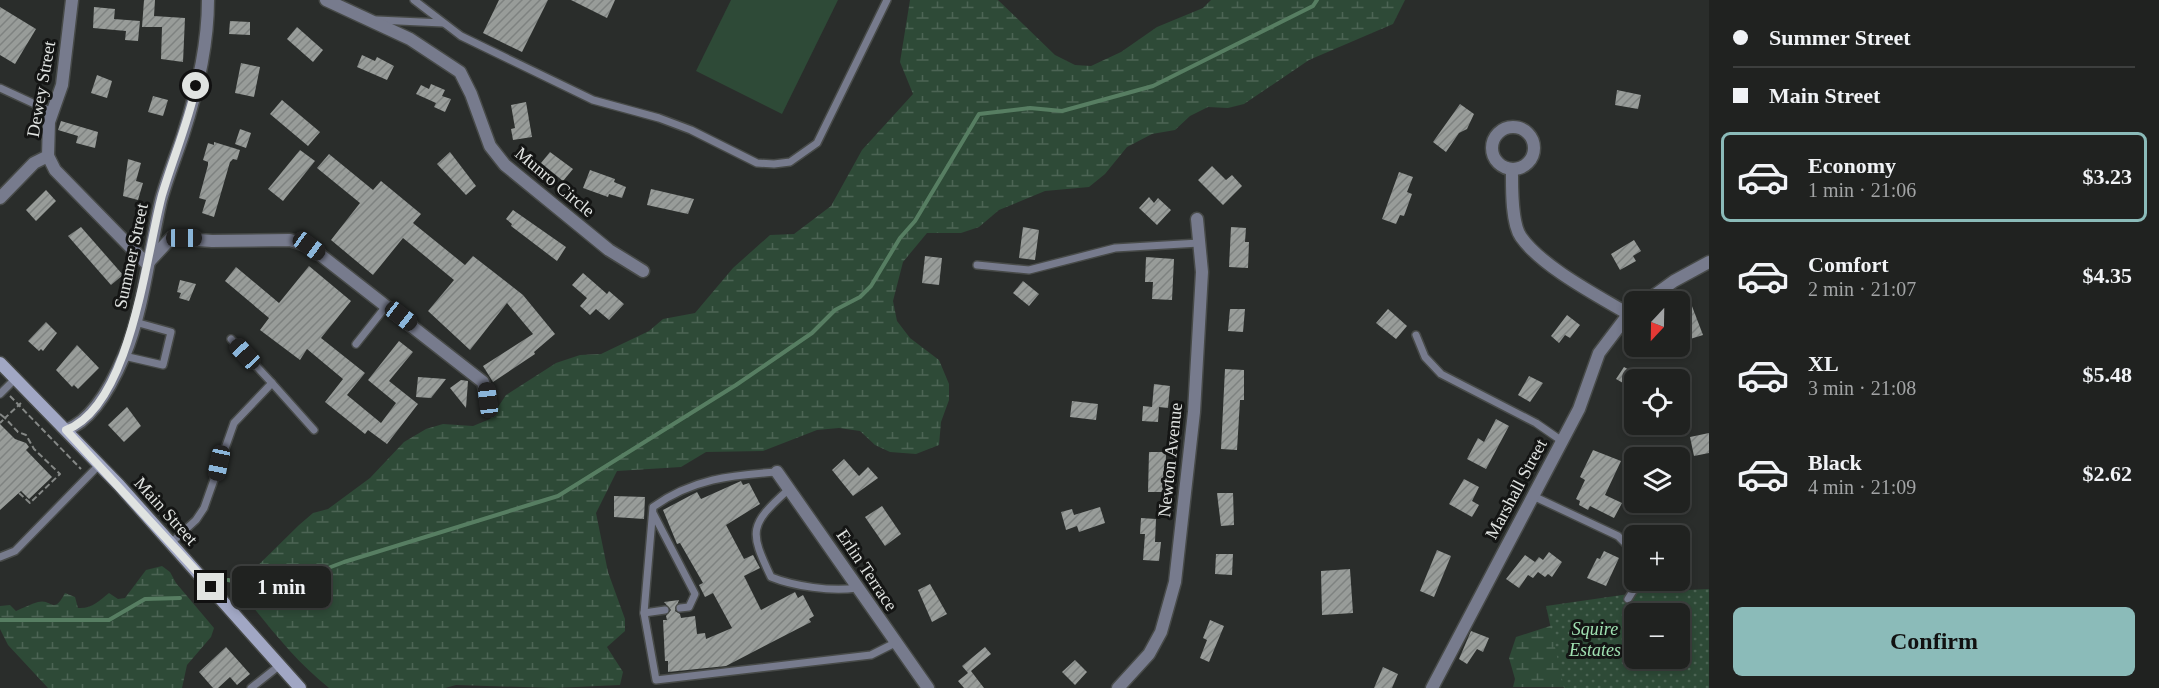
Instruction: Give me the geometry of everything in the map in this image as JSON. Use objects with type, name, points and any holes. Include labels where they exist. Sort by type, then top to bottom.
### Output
[{"type":"main road","name":"Main Street","points":[[0,363],[99,465],[300,688]]},
{"type":"street","name":"Dewey Street","points":[[0,198],[34,163],[48,156],[52,112],[62,85],[72,0]]},
{"type":"street","name":"Summer Street","points":[[66,430],[75,427],[86,417],[107,388],[124,356],[134,322],[163,193],[193,102],[202,58],[208,0]]},
{"type":"street","name":"Munro Circle","points":[[326,0],[410,39],[460,72],[471,94],[490,146],[501,160],[609,250],[643,271]]},
{"type":"street","points":[[48,156],[54,170],[147,264],[171,238],[298,241],[387,305],[483,382],[488,400]]},
{"type":"street","points":[[1512,169],[1513,208],[1520,236],[1558,272],[1624,309]]},
{"type":"street","name":"Newton Avenue","points":[[1118,688],[1149,654],[1161,632],[1175,582],[1194,411],[1202,272],[1197,219]]},
{"type":"street","points":[[1661,291],[1709,262]]},
{"type":"street","name":"Marshall Street","points":[[1432,688],[1579,409],[1599,353],[1624,323]]},
{"type":"street","name":"Erlin Terrace","points":[[777,472],[895,644],[928,688]]},
{"type":"lane","points":[[414,0],[460,36],[593,100],[659,118],[691,130],[757,163],[774,164],[790,162],[817,143],[887,0]]},
{"type":"lane","points":[[371,20],[443,23]]},
{"type":"lane","points":[[0,88],[52,112]]},
{"type":"lane","points":[[977,265],[1029,270],[1115,248],[1199,243]]},
{"type":"lane","points":[[356,344],[387,305]]},
{"type":"lane","points":[[124,356],[163,365],[171,333],[134,322]]},
{"type":"lane","points":[[1416,335],[1425,357],[1441,374],[1536,423],[1562,441]]},
{"type":"lane","points":[[231,339],[314,430]]},
{"type":"lane","points":[[2,392],[15,379]]},
{"type":"lane","points":[[171,543],[196,520],[204,508],[234,423],[272,383]]},
{"type":"lane","points":[[0,557],[15,551],[99,465]]},
{"type":"lane","points":[[777,472],[726,475],[670,494],[653,507],[644,613],[656,680],[871,655],[895,644]]},
{"type":"lane","points":[[788,490],[769,507],[757,525],[754,539],[771,577],[788,584],[834,590],[856,588]]},
{"type":"lane","points":[[1533,495],[1618,536],[1624,542]]},
{"type":"lane","points":[[652,513],[695,594],[689,607],[680,608]]},
{"type":"lane","points":[[1628,599],[1633,591]]},
{"type":"lane","points":[[644,613],[665,610]]},
{"type":"lane","points":[[251,688],[280,665]]},
{"type":"path","points":[[2,392],[19,404],[88,476]]},
{"type":"path","points":[[0,423],[30,393]]},
{"type":"path","points":[[0,414],[18,432],[26,435],[34,449],[60,474],[30,503],[19,493]]},
{"type":"green space","points":[[731,0],[838,0],[782,114],[696,71]]},
{"type":"green space","points":[[910,0],[998,0],[1055,55],[1075,65],[1091,66],[1121,52],[1157,27],[1203,8],[1211,0],[1405,0],[1393,24],[1309,60],[1244,104],[1228,108],[1208,107],[1190,116],[1175,130],[1152,134],[1127,147],[1105,174],[1089,187],[1045,191],[999,210],[979,227],[961,233],[927,233],[903,262],[893,301],[897,321],[910,338],[939,360],[949,384],[949,400],[941,422],[939,445],[916,454],[890,452],[875,445],[860,431],[839,428],[817,430],[763,451],[706,452],[681,467],[617,471],[596,513],[608,572],[625,619],[625,631],[607,647],[623,672],[620,685],[554,688],[456,685],[445,688],[329,688],[317,678],[284,644],[244,596],[246,577],[313,513],[328,509],[370,478],[404,442],[426,429],[443,424],[473,426],[490,419],[506,395],[556,363],[580,355],[601,354],[649,331],[663,319],[695,313],[733,268],[770,235],[794,234],[831,206],[862,150],[913,94],[900,62]]},
{"type":"green space","points":[[162,566],[170,572],[176,583],[214,628],[211,637],[187,665],[182,688],[48,688],[8,645],[0,629],[0,606],[10,605],[16,611],[43,601],[55,605],[65,593],[75,597],[78,608],[91,606],[109,593],[118,599],[125,598],[146,570]]},
{"type":"green space","name":"Squire Estates","points":[[1709,589],[1709,688],[1564,688],[1546,606],[1643,592]]},
{"type":"green space","points":[[1709,606],[1709,688],[1513,687],[1515,679],[1509,658],[1516,637],[1559,623],[1624,653],[1624,669],[1690,669],[1690,611]]},
{"type":"building","points":[[144,0],[155,0],[154,16],[185,18],[183,62],[161,59],[162,27],[142,27]]},
{"type":"building","points":[[499,0],[548,0],[522,52],[483,33]]},
{"type":"building","points":[[571,0],[615,0],[607,18]]},
{"type":"building","points":[[0,7],[36,29],[15,64],[0,55]]},
{"type":"building","points":[[94,7],[115,9],[114,19],[140,21],[138,41],[125,40],[126,31],[93,28]]},
{"type":"building","points":[[230,21],[250,22],[250,35],[229,34]]},
{"type":"building","points":[[297,27],[323,50],[313,62],[287,39]]},
{"type":"building","points":[[362,55],[375,61],[377,57],[394,66],[387,80],[357,67]]},
{"type":"building","points":[[241,63],[260,67],[254,97],[235,93]]},
{"type":"building","points":[[97,75],[112,81],[107,98],[91,93]]},
{"type":"building","points":[[431,84],[445,90],[442,96],[451,99],[445,112],[434,107],[436,103],[416,94],[421,85],[429,89]]},
{"type":"building","points":[[1617,90],[1641,95],[1638,109],[1615,105]]},
{"type":"building","points":[[153,96],[168,100],[163,116],[148,112]]},
{"type":"building","points":[[282,100],[320,132],[308,146],[270,114]]},
{"type":"building","points":[[526,102],[532,137],[513,140],[511,129],[515,128],[511,105]]},
{"type":"building","points":[[1460,104],[1474,114],[1467,129],[1459,133],[1446,152],[1433,142]]},
{"type":"building","points":[[61,121],[98,132],[95,148],[76,143],[78,136],[58,130]]},
{"type":"building","points":[[240,129],[251,133],[246,148],[235,144]]},
{"type":"building","points":[[214,142],[240,150],[237,160],[233,159],[230,162],[214,217],[202,213],[206,200],[199,198],[208,165],[208,162],[203,160],[208,143],[214,145]]},
{"type":"building","points":[[300,150],[315,161],[283,201],[268,189]]},
{"type":"building","points":[[450,152],[476,186],[466,195],[437,164]]},
{"type":"building","points":[[550,152],[573,169],[563,181],[541,163]]},
{"type":"building","points":[[329,154],[373,190],[381,181],[421,214],[413,223],[465,265],[473,256],[523,295],[555,334],[534,352],[535,354],[493,382],[483,366],[533,334],[507,303],[470,350],[428,311],[454,280],[403,238],[373,275],[331,240],[360,203],[317,168]]},
{"type":"building","points":[[128,159],[141,163],[136,181],[143,183],[138,200],[123,196]]},
{"type":"building","points":[[1212,166],[1226,180],[1232,175],[1242,186],[1223,205],[1198,180]]},
{"type":"building","points":[[590,170],[615,179],[614,182],[626,187],[622,198],[609,194],[608,197],[583,188]]},
{"type":"building","points":[[1399,172],[1413,177],[1407,192],[1412,194],[1404,216],[1400,215],[1396,224],[1382,219]]},
{"type":"building","points":[[651,189],[694,199],[688,214],[647,205]]},
{"type":"building","points":[[46,190],[56,201],[36,221],[26,210]]},
{"type":"building","points":[[1149,197],[1154,203],[1158,198],[1171,210],[1157,225],[1139,208]]},
{"type":"building","points":[[513,210],[566,247],[557,261],[511,226],[512,224],[506,219]]},
{"type":"building","points":[[81,227],[123,275],[111,285],[68,236]]},
{"type":"building","points":[[1023,227],[1039,230],[1035,260],[1019,258]]},
{"type":"building","points":[[1231,227],[1246,228],[1245,242],[1249,242],[1248,268],[1229,267]]},
{"type":"building","points":[[1634,240],[1641,251],[1633,256],[1636,261],[1620,270],[1611,254]]},
{"type":"building","points":[[925,256],[942,258],[939,285],[922,283]]},
{"type":"building","points":[[1146,257],[1174,259],[1172,300],[1152,299],[1153,282],[1145,282]]},
{"type":"building","points":[[309,266],[351,301],[321,338],[365,373],[347,395],[381,423],[396,403],[368,380],[399,341],[413,352],[389,381],[418,404],[387,444],[368,430],[365,434],[325,402],[343,379],[307,349],[300,360],[260,330],[269,318],[225,281],[236,267],[279,303]]},
{"type":"building","points":[[583,273],[607,294],[609,291],[624,304],[609,320],[596,309],[590,315],[580,306],[587,298],[572,285]]},
{"type":"building","points":[[180,280],[196,284],[189,301],[179,298],[181,293],[177,292]]},
{"type":"building","points":[[1023,281],[1039,294],[1029,306],[1013,293]]},
{"type":"building","points":[[1690,301],[1703,335],[1690,339]]},
{"type":"building","points":[[1230,309],[1245,309],[1243,332],[1228,331]]},
{"type":"building","points":[[1388,309],[1407,326],[1396,339],[1376,323]]},
{"type":"building","points":[[1567,315],[1580,325],[1570,338],[1565,335],[1559,343],[1551,336]]},
{"type":"building","points":[[46,322],[57,333],[43,351],[41,349],[39,351],[28,341]]},
{"type":"building","points":[[77,345],[99,368],[78,389],[74,385],[72,387],[56,370]]},
{"type":"building","points":[[1624,367],[1628,369],[1624,369],[1624,384],[1616,379]]},
{"type":"building","points":[[1225,369],[1244,370],[1244,400],[1240,400],[1237,450],[1221,449]]},
{"type":"building","points":[[1529,376],[1543,383],[1530,402],[1518,395]]},
{"type":"building","points":[[418,377],[446,379],[431,398],[416,397]]},
{"type":"building","points":[[461,380],[468,381],[466,408],[450,388]]},
{"type":"building","points":[[1154,384],[1170,386],[1168,408],[1159,407],[1158,422],[1142,421],[1143,406],[1152,407]]},
{"type":"building","points":[[1072,401],[1098,404],[1096,420],[1070,417]]},
{"type":"building","points":[[127,407],[141,426],[124,442],[108,425]]},
{"type":"building","points":[[1496,419],[1509,426],[1486,469],[1467,459],[1478,438],[1484,442]]},
{"type":"building","points":[[0,424],[15,439],[26,443],[29,447],[26,450],[52,477],[29,499],[21,491],[0,510]]},
{"type":"building","points":[[1709,433],[1709,453],[1694,456],[1690,437]]},
{"type":"building","points":[[1593,450],[1621,461],[1605,495],[1622,503],[1614,518],[1590,506],[1588,510],[1579,505],[1580,501],[1576,499],[1585,480],[1580,477]]},
{"type":"building","points":[[1149,452],[1166,452],[1165,492],[1148,492]]},
{"type":"building","points":[[844,459],[859,476],[868,467],[878,478],[853,496],[832,470]]},
{"type":"building","points":[[1464,479],[1479,487],[1472,501],[1479,505],[1472,517],[1449,504]]},
{"type":"building","points":[[741,481],[743,485],[749,483],[760,504],[726,525],[744,559],[753,555],[760,568],[744,576],[761,610],[795,592],[798,598],[803,595],[814,616],[809,619],[811,622],[726,666],[668,672],[668,661],[665,661],[663,620],[667,620],[666,616],[671,610],[664,602],[679,600],[675,611],[680,614],[681,618],[695,616],[697,634],[705,633],[706,639],[732,628],[713,593],[705,597],[699,585],[703,583],[680,543],[677,544],[663,510],[697,492],[701,499]]},
{"type":"building","points":[[1217,493],[1233,493],[1234,525],[1221,526]]},
{"type":"building","points":[[614,496],[645,497],[644,519],[614,517]]},
{"type":"building","points":[[882,506],[901,534],[885,546],[865,517]]},
{"type":"building","points":[[1100,507],[1105,523],[1079,532],[1077,526],[1066,530],[1061,512],[1072,509],[1074,515]]},
{"type":"building","points":[[1141,518],[1156,519],[1155,542],[1161,542],[1159,561],[1143,560],[1145,534],[1140,534]]},
{"type":"building","points":[[1437,550],[1451,556],[1434,597],[1420,591]]},
{"type":"building","points":[[1604,551],[1619,558],[1606,586],[1587,578],[1597,558],[1600,559]]},
{"type":"building","points":[[1549,552],[1562,562],[1552,577],[1548,574],[1545,577],[1538,572],[1533,578],[1528,575],[1519,588],[1506,579],[1525,555],[1535,562],[1539,557],[1543,560]]},
{"type":"building","points":[[1216,554],[1233,554],[1232,575],[1215,574]]},
{"type":"building","points":[[1350,569],[1353,613],[1322,615],[1321,571]]},
{"type":"building","points":[[930,584],[947,614],[932,622],[918,590]]},
{"type":"building","points":[[1210,620],[1224,626],[1209,662],[1200,658],[1207,640],[1203,638]]},
{"type":"building","points":[[1471,631],[1489,638],[1483,652],[1477,649],[1467,664],[1459,659]]},
{"type":"building","points":[[226,647],[250,674],[237,685],[230,677],[218,688],[213,688],[199,672]]},
{"type":"building","points":[[985,647],[991,654],[971,671],[984,688],[964,688],[958,681],[968,673],[962,666]]},
{"type":"building","points":[[1075,660],[1087,672],[1075,685],[1062,672]]},
{"type":"building","points":[[1383,667],[1398,674],[1392,688],[1374,688]]},
{"type":"waterway","points":[[228,580],[255,586],[293,582],[297,575],[307,576],[344,562],[558,496],[736,385],[812,333],[835,310],[860,297],[871,286],[900,238],[915,221],[979,114],[1030,108],[1062,111],[1153,86],[1313,6],[1317,0]]},
{"type":"waterway","points":[[0,620],[109,620],[145,599],[180,598]]},
{"type":"route","points":[[196,86],[184,133],[163,193],[131,338],[117,370],[98,402],[75,427],[66,430],[211,587]]}]
